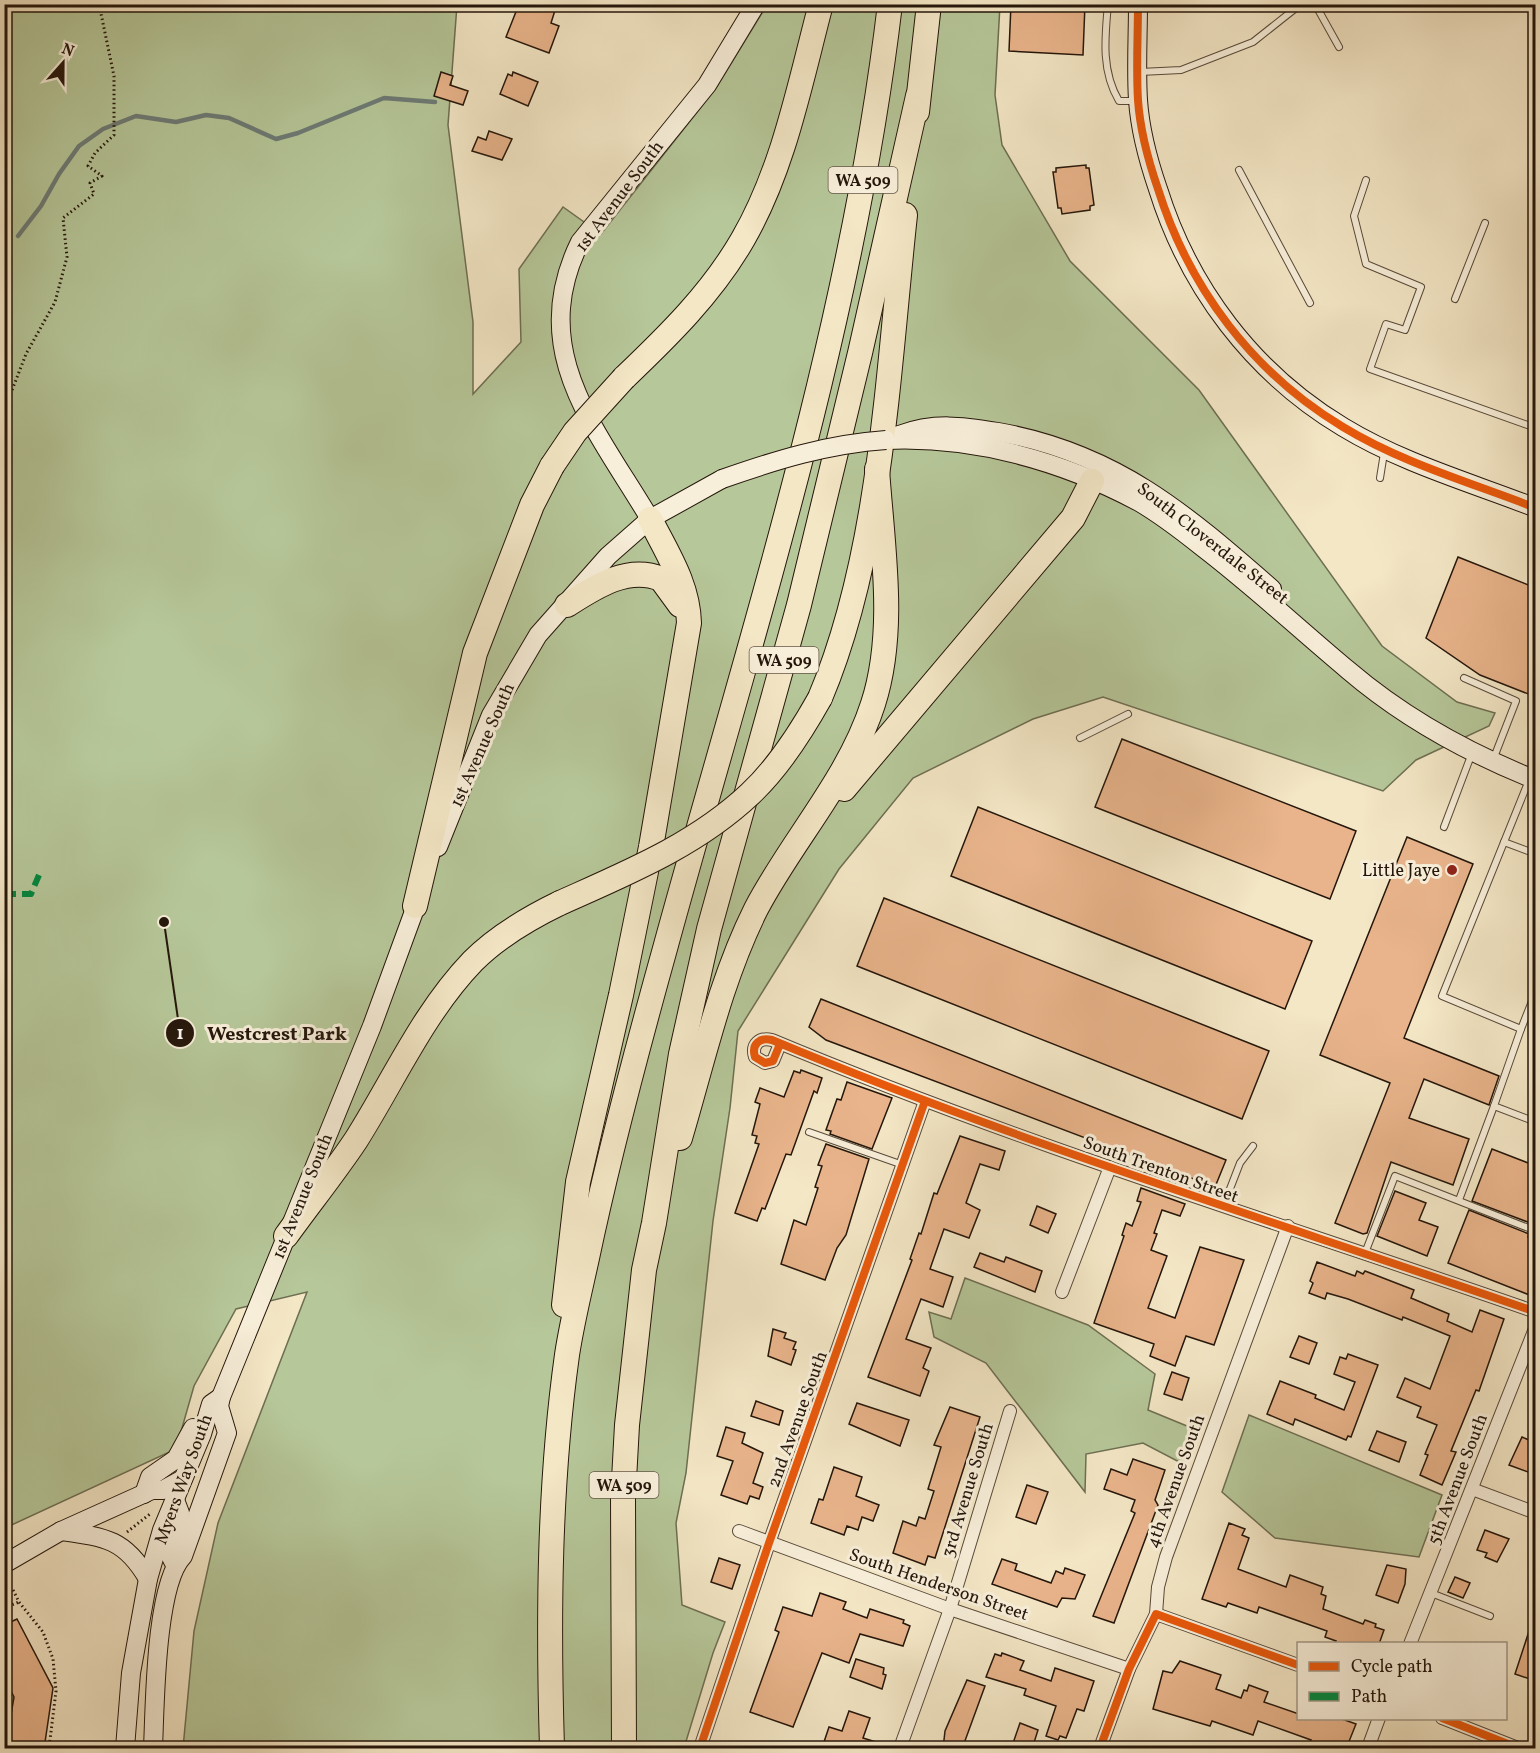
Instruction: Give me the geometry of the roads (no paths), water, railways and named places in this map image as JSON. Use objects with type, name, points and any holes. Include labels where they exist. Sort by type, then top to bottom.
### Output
[{"type":"highway","points":[[415,906],[475,653],[532,505],[552,466],[576,432],[624,378],[698,303],[751,224],[775,168],[821,4]]},
{"type":"highway","name":"WA 509","points":[[552,1749],[549,1653],[553,1536],[558,1442],[567,1352],[595,1217],[626,1089],[828,355],[860,200],[890,4]]},
{"type":"highway","name":"WA 509","points":[[624,1749],[623,1498],[633,1354],[644,1270],[654,1223],[681,1054],[696,981],[799,605],[861,353],[918,96],[929,4]]},
{"type":"highway","points":[[286,1236],[356,1140],[447,990],[475,959],[502,936],[531,918],[670,851],[711,826],[751,794],[778,763],[801,732],[820,698],[847,628],[877,469],[918,96]]},
{"type":"highway","points":[[654,1223],[729,972],[755,912],[862,733],[879,679],[885,615],[877,469]]},
{"type":"highway","points":[[794,848],[1073,518],[1092,481]]},
{"type":"highway","points":[[567,1352],[564,1312],[578,1182],[621,995],[651,847],[689,623],[684,589],[650,519]]},
{"type":"highway","points":[[567,605],[590,590],[620,577],[645,574],[661,579],[668,586],[689,623]]},
{"type":"main road","name":"1st Avenue South","points":[[220,1398],[372,1026],[415,906],[491,715],[538,635],[567,605],[608,556],[650,519],[579,399],[563,358],[559,333],[564,285],[568,266],[580,242],[706,85],[756,4]]},
{"type":"main road","points":[[1138,4],[1138,101],[1151,168],[1168,223],[1188,262],[1225,323],[1260,363],[1295,393],[1344,428],[1385,449],[1536,508]]},
{"type":"main road","name":"South Cloverdale Street","points":[[886,440],[923,426],[964,426],[1028,437],[1120,472],[1151,490],[1235,555],[1298,611],[1317,643]]},
{"type":"main road","name":"South Cloverdale Street","points":[[650,519],[722,479],[778,460],[831,446],[914,439],[1006,451],[1092,481],[1139,503],[1172,524],[1222,562],[1399,710],[1492,762],[1533,778]]},
{"type":"main road","name":"Myers Way South","points":[[125,1749],[130,1673],[148,1580],[172,1492],[185,1478],[211,1404],[220,1398]]},
{"type":"main road","name":"Myers Way South","points":[[153,1749],[153,1701],[163,1617],[175,1564],[183,1556],[227,1433],[219,1407],[220,1398]]},
{"type":"main road","points":[[149,1501],[150,1477],[176,1459],[189,1440],[194,1425],[208,1411]]},
{"type":"main road","points":[[185,1478],[219,1449],[227,1433]]},
{"type":"main road","points":[[4,1564],[61,1531],[172,1492],[180,1513],[170,1556],[175,1564]]},
{"type":"main road","points":[[61,1531],[104,1538],[117,1543],[128,1551],[148,1580]]},
{"type":"street","name":"South Trenton Street","points":[[780,1044],[925,1101],[1110,1167],[1536,1312]]},
{"type":"street","name":"2nd Avenue South","points":[[700,1749],[769,1543],[925,1101]]},
{"type":"street","points":[[1062,1292],[1110,1167]]},
{"type":"street","name":"4th Avenue South","points":[[1100,1749],[1129,1669],[1156,1614],[1166,1557],[1288,1226]]},
{"type":"street","name":"5th Avenue South","points":[[1411,1642],[1536,1326]]},
{"type":"street","name":"3rd Avenue South","points":[[900,1749],[950,1608],[1010,1411]]},
{"type":"street","points":[[1473,1489],[1536,1513]]},
{"type":"street","name":"South Henderson Street","points":[[739,1531],[950,1608],[1129,1669]]},
{"type":"street","points":[[1156,1614],[1297,1664]]},
{"type":"street","points":[[1368,1749],[1379,1720]]},
{"type":"street","points":[[1445,1720],[1518,1749]]},
{"type":"lane","points":[[1108,4],[1106,63],[1113,92],[1119,101],[1138,101]]},
{"type":"lane","points":[[1138,72],[1181,70],[1253,42],[1301,4]]},
{"type":"lane","points":[[1315,4],[1339,47]]},
{"type":"lane","points":[[1239,170],[1310,303]]},
{"type":"lane","points":[[1366,180],[1354,216],[1366,264],[1421,287],[1405,330],[1386,324],[1370,369],[1536,428]]},
{"type":"lane","points":[[1455,299],[1485,223]]},
{"type":"lane","points":[[1380,478],[1385,449]]},
{"type":"lane","points":[[1464,678],[1516,701],[1492,762]]},
{"type":"lane","points":[[1080,738],[1128,714]]},
{"type":"lane","points":[[1444,827],[1473,752]]},
{"type":"lane","points":[[1521,1029],[1442,996],[1504,842],[1533,778]]},
{"type":"lane","points":[[1504,842],[1536,854]]},
{"type":"lane","points":[[1459,1200],[1536,991]]},
{"type":"lane","points":[[1494,1106],[1536,1122]]},
{"type":"lane","points":[[809,1132],[903,1165]]},
{"type":"lane","points":[[1223,1207],[1239,1163],[1253,1146]]},
{"type":"lane","points":[[1365,1253],[1395,1176],[1536,1231]]},
{"type":"lane","points":[[1431,1593],[1490,1616]]},
{"type":"waterway","points":[[18,236],[41,206],[59,174],[79,146],[103,129],[136,116],[176,122],[206,115],[229,118],[276,139],[298,133],[384,98],[435,102]]},
{"type":"place","name":"Little Jaye","points":[[1452,870]]},
{"type":"place","name":"Westcrest Park","points":[[164,922]]}]
